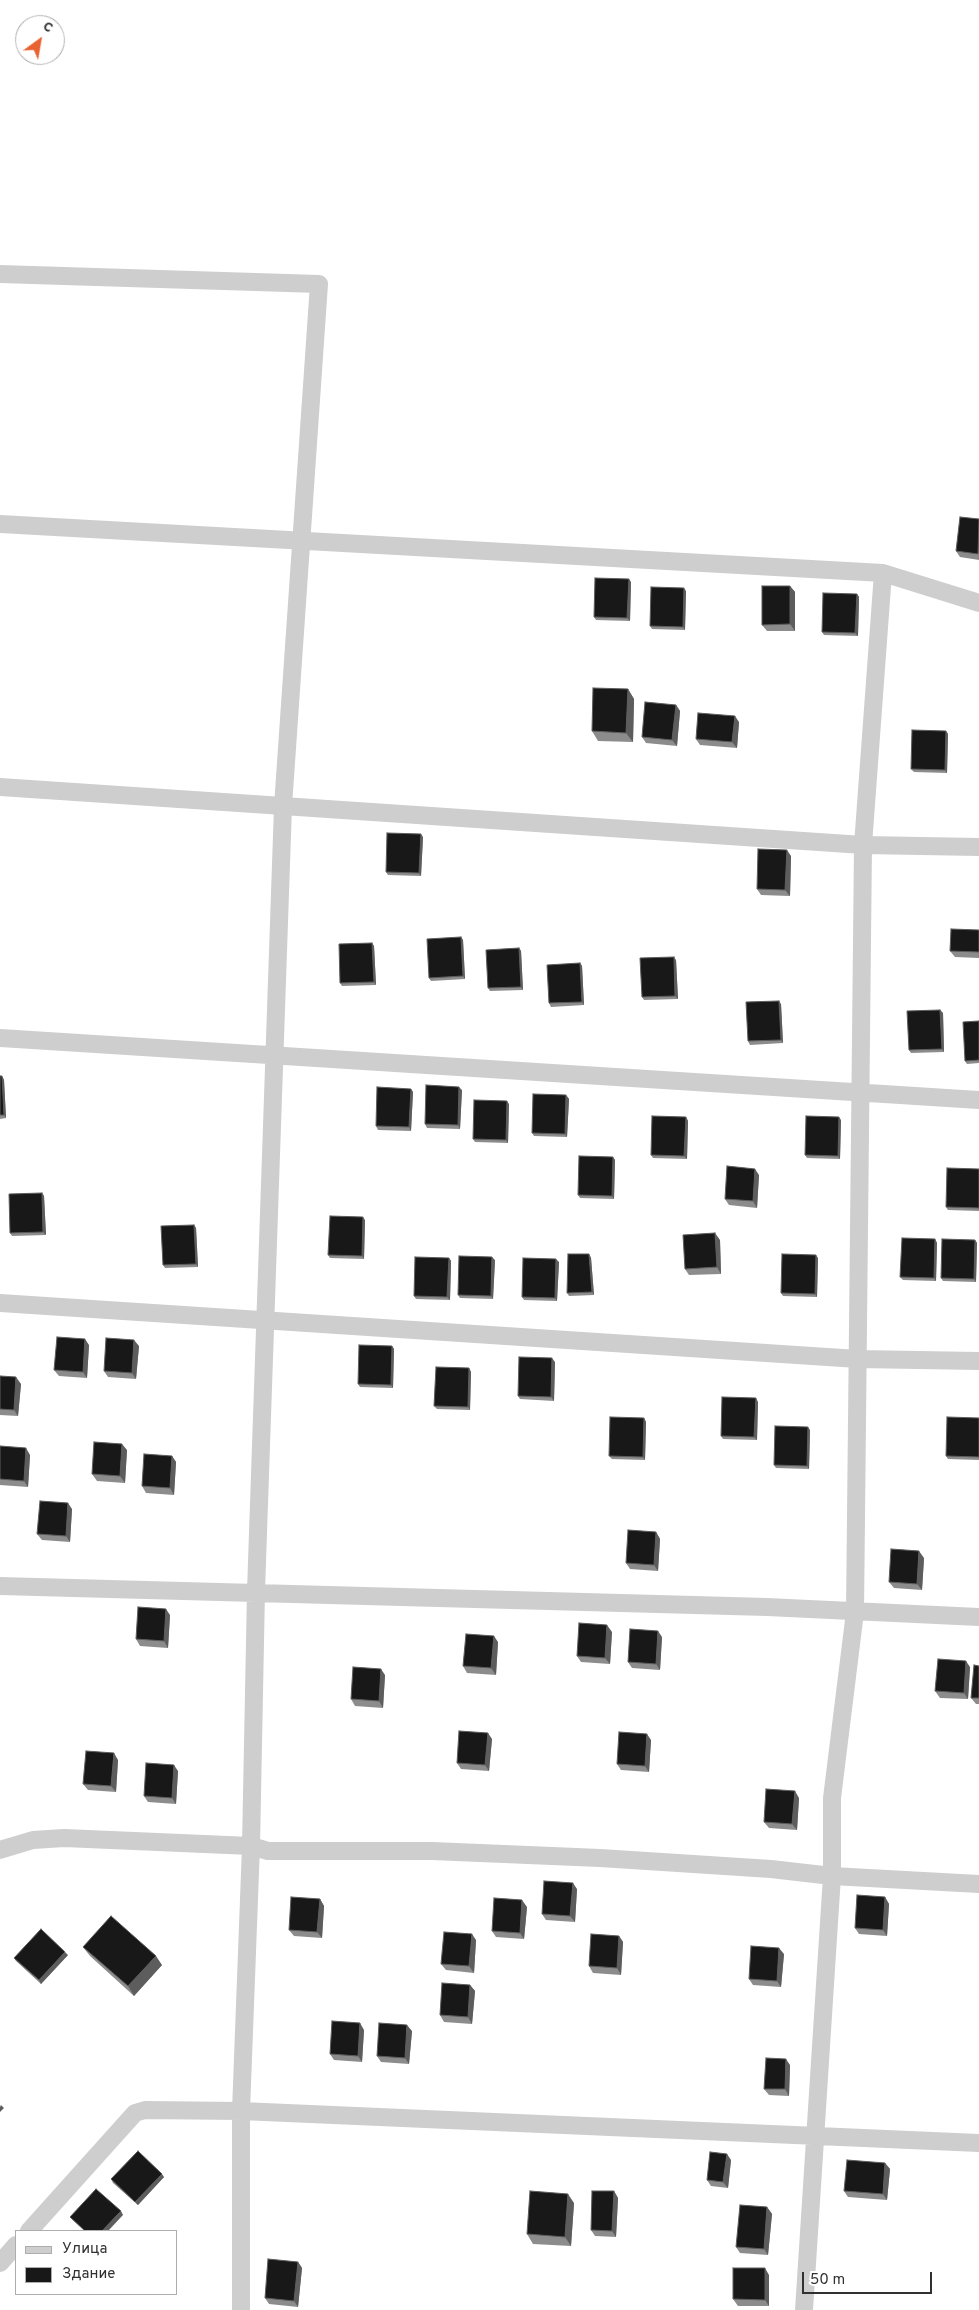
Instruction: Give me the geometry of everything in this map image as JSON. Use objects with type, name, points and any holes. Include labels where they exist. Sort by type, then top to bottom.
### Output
[{"type":"street","points":[[0,274],[319,284],[283,806],[256,1591],[251,1846],[241,2111],[241,2310]]},
{"type":"street","points":[[0,524],[883,573],[979,602]]},
{"type":"street","points":[[804,2310],[832,1876],[832,1798],[855,1612],[862,845],[883,573]]},
{"type":"street","points":[[0,787],[862,845],[979,847]]},
{"type":"street","points":[[0,1038],[979,1100]]},
{"type":"street","points":[[0,1304],[858,1359],[979,1361]]},
{"type":"street","points":[[0,1586],[256,1591],[757,1606],[979,1617]]},
{"type":"street","points":[[0,1850],[33,1840],[64,1838],[251,1846],[268,1851],[432,1851],[600,1858],[771,1869],[832,1876],[979,1884]]},
{"type":"street","points":[[30,2230],[135,2113],[145,2110],[241,2111],[979,2143]]},
{"type":"street","points":[[0,2263],[15,2246]]},
{"type":"building","points":[[960,517],[979,519],[978,554],[956,551]]},
{"type":"building","points":[[595,578],[629,579],[627,618],[594,617]]},
{"type":"building","points":[[762,586],[790,586],[790,624],[762,625]]},
{"type":"building","points":[[651,587],[684,588],[683,627],[650,626]]},
{"type":"building","points":[[823,593],[857,594],[855,633],[822,632]]},
{"type":"building","points":[[593,688],[628,689],[626,733],[592,731]]},
{"type":"building","points":[[645,702],[676,705],[672,740],[642,737]]},
{"type":"building","points":[[698,713],[735,716],[732,742],[696,739]]},
{"type":"building","points":[[912,730],[946,731],[945,770],[911,769]]},
{"type":"building","points":[[387,833],[421,834],[419,873],[386,872]]},
{"type":"building","points":[[758,849],[787,850],[785,890],[757,889]]},
{"type":"building","points":[[951,929],[979,930],[979,952],[950,951]]},
{"type":"building","points":[[461,937],[463,976],[429,978],[427,939]]},
{"type":"building","points":[[372,943],[374,982],[340,983],[339,944]]},
{"type":"building","points":[[519,948],[521,987],[488,988],[486,950]]},
{"type":"building","points":[[674,957],[675,996],[642,997],[640,958]]},
{"type":"building","points":[[580,963],[582,1002],[549,1003],[547,965]]},
{"type":"building","points":[[779,1001],[781,1040],[748,1041],[746,1002]]},
{"type":"building","points":[[940,1010],[942,1049],[909,1050],[907,1011]]},
{"type":"building","points":[[979,1021],[979,1060],[965,1061],[963,1022]]},
{"type":"building","points":[[0,1076],[2,1076],[4,1115],[0,1115]]},
{"type":"building","points":[[426,1085],[459,1087],[458,1125],[425,1124]]},
{"type":"building","points":[[377,1087],[411,1089],[409,1127],[376,1126]]},
{"type":"building","points":[[533,1094],[566,1095],[565,1134],[532,1133]]},
{"type":"building","points":[[474,1100],[507,1101],[506,1140],[473,1139]]},
{"type":"building","points":[[652,1116],[686,1117],[684,1156],[651,1155]]},
{"type":"building","points":[[806,1116],[839,1117],[838,1156],[805,1155]]},
{"type":"building","points":[[579,1156],[613,1157],[612,1196],[578,1195]]},
{"type":"building","points":[[727,1166],[755,1169],[753,1201],[725,1199]]},
{"type":"building","points":[[947,1168],[979,1169],[979,1208],[946,1207]]},
{"type":"building","points":[[42,1193],[43,1232],[10,1233],[9,1194]]},
{"type":"building","points":[[330,1216],[363,1217],[362,1256],[328,1255]]},
{"type":"building","points":[[194,1225],[196,1264],[163,1265],[161,1226]]},
{"type":"building","points":[[715,1233],[717,1267],[685,1269],[683,1235]]},
{"type":"building","points":[[902,1238],[935,1239],[934,1278],[900,1277]]},
{"type":"building","points":[[942,1239],[975,1240],[974,1279],[941,1278]]},
{"type":"building","points":[[568,1254],[589,1254],[592,1292],[567,1293]]},
{"type":"building","points":[[782,1254],[816,1255],[815,1294],[781,1293]]},
{"type":"building","points":[[459,1256],[492,1257],[491,1296],[458,1295]]},
{"type":"building","points":[[415,1257],[449,1258],[447,1297],[414,1296]]},
{"type":"building","points":[[523,1258],[556,1259],[555,1298],[522,1297]]},
{"type":"building","points":[[57,1337],[85,1339],[83,1372],[54,1370]]},
{"type":"building","points":[[106,1338],[134,1340],[132,1373],[104,1371]]},
{"type":"building","points":[[359,1345],[392,1346],[391,1385],[358,1384]]},
{"type":"building","points":[[519,1357],[552,1358],[551,1397],[518,1396]]},
{"type":"building","points":[[436,1367],[469,1368],[468,1407],[434,1406]]},
{"type":"building","points":[[0,1376],[16,1377],[14,1410],[0,1409]]},
{"type":"building","points":[[722,1397],[756,1398],[754,1437],[721,1436]]},
{"type":"building","points":[[610,1417],[644,1418],[643,1457],[609,1456]]},
{"type":"building","points":[[947,1417],[979,1418],[979,1457],[946,1456]]},
{"type":"building","points":[[775,1426],[808,1427],[807,1466],[774,1465]]},
{"type":"building","points":[[94,1442],[122,1444],[120,1476],[92,1474]]},
{"type":"building","points":[[0,1446],[26,1448],[24,1481],[0,1479]]},
{"type":"building","points":[[144,1454],[172,1456],[170,1488],[142,1486]]},
{"type":"building","points":[[40,1501],[68,1503],[66,1536],[37,1534]]},
{"type":"building","points":[[628,1530],[656,1532],[654,1565],[626,1563]]},
{"type":"building","points":[[891,1549],[919,1551],[917,1584],[889,1582]]},
{"type":"building","points":[[138,1607],[166,1609],[164,1641],[136,1639]]},
{"type":"building","points":[[579,1623],[607,1625],[605,1658],[577,1656]]},
{"type":"building","points":[[630,1629],[658,1631],[656,1664],[628,1662]]},
{"type":"building","points":[[466,1634],[494,1636],[491,1668],[463,1666]]},
{"type":"building","points":[[938,1659],[966,1661],[964,1693],[935,1691]]},
{"type":"building","points":[[974,1665],[979,1666],[979,1698],[971,1698]]},
{"type":"building","points":[[353,1667],[381,1669],[379,1701],[351,1699]]},
{"type":"building","points":[[459,1731],[488,1733],[485,1765],[457,1763]]},
{"type":"building","points":[[619,1732],[647,1734],[645,1766],[617,1764]]},
{"type":"building","points":[[86,1751],[114,1753],[111,1786],[83,1784]]},
{"type":"building","points":[[146,1763],[174,1765],[172,1798],[144,1796]]},
{"type":"building","points":[[766,1789],[795,1791],[792,1824],[764,1822]]},
{"type":"building","points":[[544,1881],[573,1883],[570,1916],[542,1914]]},
{"type":"building","points":[[857,1895],[885,1897],[883,1930],[855,1928]]},
{"type":"building","points":[[291,1897],[320,1899],[317,1932],[289,1930]]},
{"type":"building","points":[[494,1898],[522,1900],[520,1933],[492,1931]]},
{"type":"building","points":[[111,1916],[156,1956],[128,1986],[83,1947]]},
{"type":"building","points":[[41,1929],[65,1952],[39,1980],[14,1958]]},
{"type":"building","points":[[444,1932],[472,1934],[469,1966],[441,1964]]},
{"type":"building","points":[[591,1934],[619,1936],[617,1968],[589,1966]]},
{"type":"building","points":[[751,1946],[779,1948],[777,1981],[749,1979]]},
{"type":"building","points":[[442,1983],[470,1985],[468,2017],[440,2015]]},
{"type":"building","points":[[332,2021],[360,2023],[358,2056],[330,2054]]},
{"type":"building","points":[[379,2023],[407,2025],[405,2058],[377,2056]]},
{"type":"building","points":[[766,2058],[786,2059],[785,2089],[764,2089]]},
{"type":"building","points":[[138,2151],[162,2174],[135,2202],[111,2179]]},
{"type":"building","points":[[710,2152],[727,2154],[723,2182],[707,2180]]},
{"type":"building","points":[[847,2160],[885,2163],[883,2194],[844,2191]]},
{"type":"building","points":[[96,2189],[121,2211],[103,2230],[84,2230],[70,2217]]},
{"type":"building","points":[[530,2191],[568,2194],[565,2237],[527,2234]]},
{"type":"building","points":[[592,2191],[614,2191],[612,2231],[591,2230]]},
{"type":"building","points":[[740,2205],[767,2207],[764,2249],[736,2247]]},
{"type":"building","points":[[268,2259],[298,2262],[294,2301],[265,2298]]},
{"type":"building","points":[[733,2268],[765,2268],[765,2300],[733,2299]]}]
